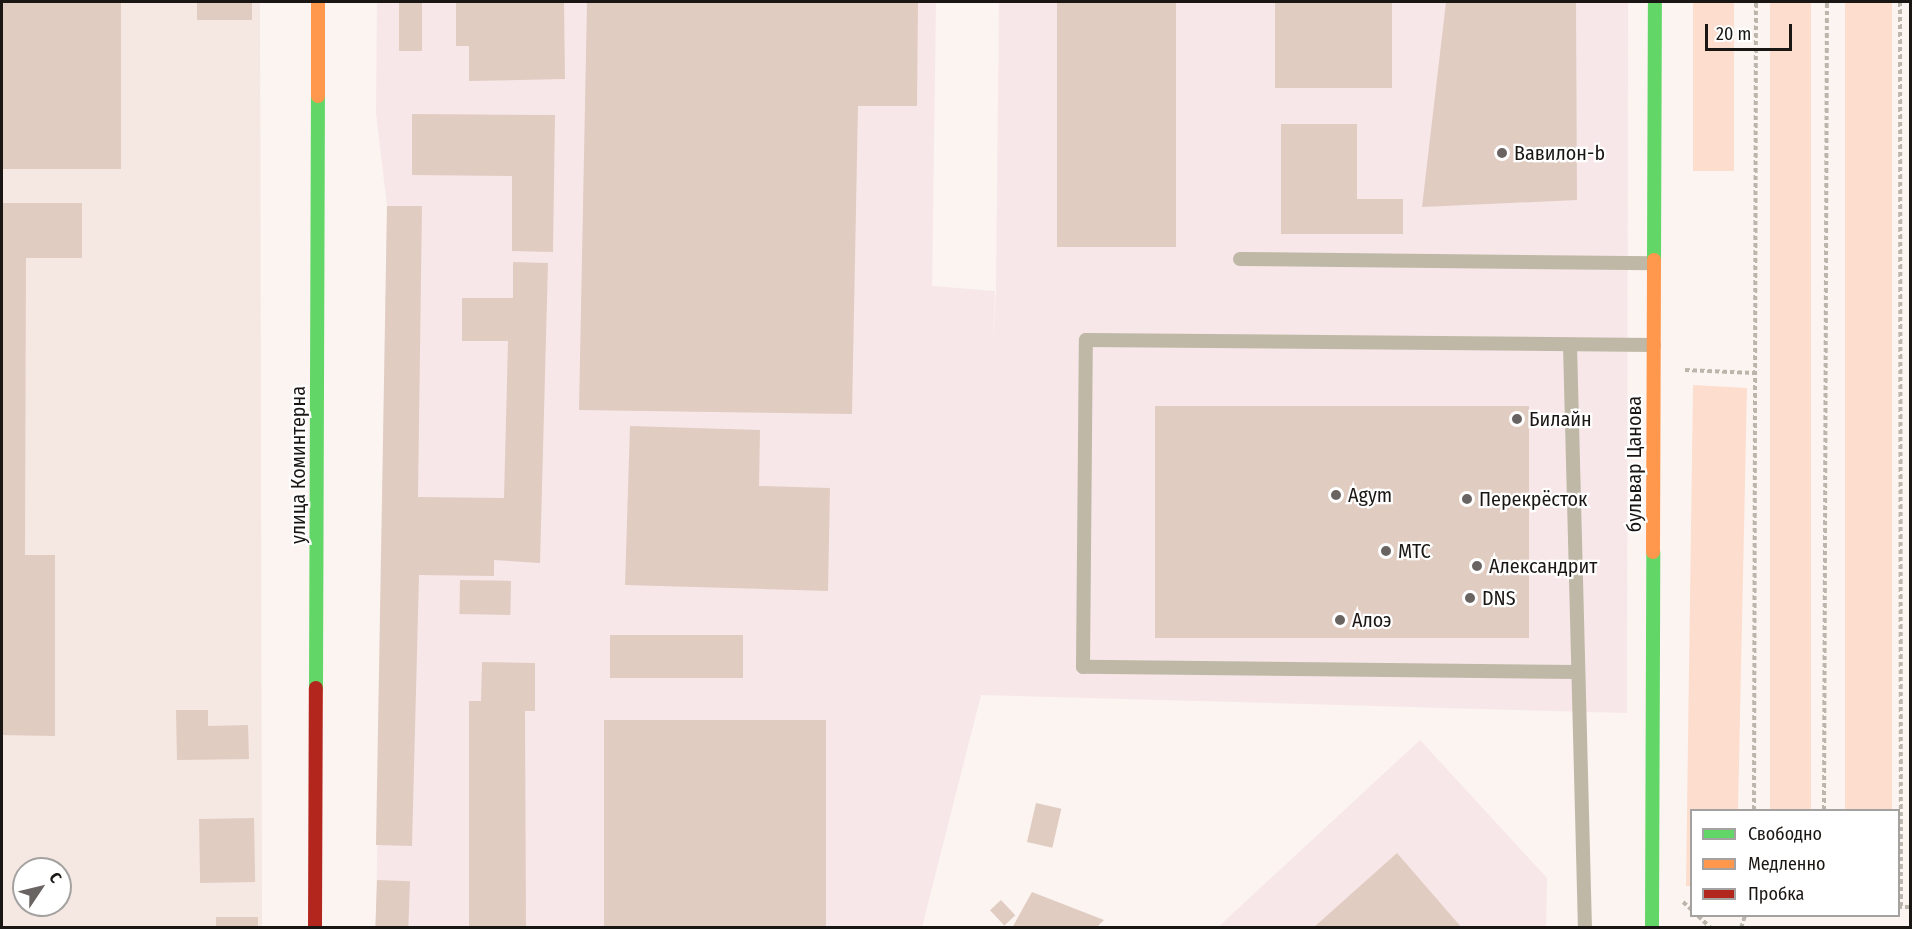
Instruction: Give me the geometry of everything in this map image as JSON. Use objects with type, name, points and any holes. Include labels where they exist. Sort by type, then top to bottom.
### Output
[{"type":"street","name":"улица Коминтерна","points":[[315,927],[318,2]]},
{"type":"street","name":"бульвар Цанова","points":[[1652,927],[1655,2]]},
{"type":"street","points":[[1653,875],[1664,927]]},
{"type":"lane","points":[[1240,259],[1654,263]]},
{"type":"lane","points":[[1578,672],[1083,667],[1086,340],[1654,345]]},
{"type":"lane","points":[[1570,345],[1585,927]]},
{"type":"path","points":[[1754,809],[1756,2]]},
{"type":"path","points":[[1824,809],[1827,2]]},
{"type":"path","points":[[1900,2],[1900,907],[1911,907]]},
{"type":"shaded area","points":[[2,2],[260,2],[262,927],[2,928]]},
{"type":"shaded area","points":[[377,2],[936,2],[932,286],[995,291],[993,345],[996,291],[999,2],[1628,2],[1627,713],[981,695],[922,927],[376,928],[387,206],[376,113]]},
{"type":"shaded area","points":[[1693,2],[1734,2],[1734,171],[1693,171]]},
{"type":"shaded area","points":[[1770,2],[1811,2],[1811,809],[1770,809]]},
{"type":"shaded area","points":[[1845,2],[1892,2],[1892,809],[1845,809]]},
{"type":"shaded area","points":[[1693,385],[1747,388],[1738,809],[1690,809],[1690,886],[1686,886]]},
{"type":"shaded area","points":[[1420,740],[1547,878],[1546,927],[1217,928]]},
{"type":"building","points":[[2,2],[121,2],[121,169],[2,169]]},
{"type":"building","points":[[197,2],[252,2],[252,20],[197,20]]},
{"type":"building","points":[[399,2],[422,2],[422,51],[399,51]]},
{"type":"building","points":[[456,2],[564,2],[565,79],[469,81],[469,46],[456,46]]},
{"type":"building","points":[[587,2],[918,2],[917,106],[858,106],[852,414],[579,410]]},
{"type":"building","points":[[1057,2],[1176,2],[1176,247],[1057,247]]},
{"type":"building","points":[[1275,2],[1392,2],[1392,88],[1275,88]]},
{"type":"building","points":[[1446,2],[1576,2],[1577,200],[1422,207]]},
{"type":"building","points":[[412,114],[555,115],[553,252],[512,251],[512,176],[412,175]]},
{"type":"building","points":[[1281,124],[1357,124],[1357,199],[1403,199],[1403,234],[1281,234]]},
{"type":"building","points":[[2,203],[82,203],[82,258],[26,258],[25,555],[55,555],[55,736],[2,735]]},
{"type":"building","points":[[387,206],[422,206],[418,497],[504,498],[508,341],[462,341],[462,298],[513,298],[513,262],[548,263],[540,563],[494,560],[494,576],[419,575],[412,846],[376,845]]},
{"type":"building","points":[[1155,406],[1529,406],[1529,638],[1155,638]]},
{"type":"building","points":[[630,426],[760,430],[759,486],[830,488],[828,591],[625,585]]},
{"type":"building","points":[[460,580],[511,581],[510,615],[459,614]]},
{"type":"building","points":[[610,635],[743,635],[743,678],[610,678]]},
{"type":"building","points":[[482,662],[535,663],[535,711],[525,711],[526,928],[469,928],[469,701],[481,701]]},
{"type":"building","points":[[176,710],[208,710],[208,726],[248,725],[249,759],[177,760]]},
{"type":"building","points":[[604,720],[826,720],[826,928],[604,928]]},
{"type":"building","points":[[1036,803],[1061,809],[1052,848],[1027,842]]},
{"type":"building","points":[[254,818],[255,882],[200,883],[199,819]]},
{"type":"building","points":[[1397,853],[1462,928],[1313,928]]},
{"type":"building","points":[[377,880],[410,881],[408,928],[375,928]]},
{"type":"building","points":[[1032,892],[1104,920],[1096,928],[1012,928]]},
{"type":"building","points":[[1001,900],[1015,915],[1004,926],[990,910]]},
{"type":"building","points":[[216,917],[258,917],[258,928],[216,928]]},
{"type":"traffic: fast","points":[[1654,260],[1655,2]]},
{"type":"traffic: fast","points":[[316,688],[318,96]]},
{"type":"traffic: fast","points":[[1652,928],[1653,552]]},
{"type":"traffic: slow","points":[[318,2],[318,96]]},
{"type":"traffic: slow","points":[[1653,552],[1654,260]]},
{"type":"traffic: jam","points":[[315,928],[316,688]]},
{"type":"place","name":"Вавилон-b","points":[[1502,153]]},
{"type":"place","name":"Билайн","points":[[1517,419]]},
{"type":"place","name":"Agym","points":[[1336,495]]},
{"type":"place","name":"Перекрёсток","points":[[1467,499]]},
{"type":"place","name":"МТС","points":[[1386,551]]},
{"type":"place","name":"Александрит","points":[[1477,566]]},
{"type":"place","name":"DNS","points":[[1470,598]]},
{"type":"place","name":"Алоэ","points":[[1340,620]]}]
